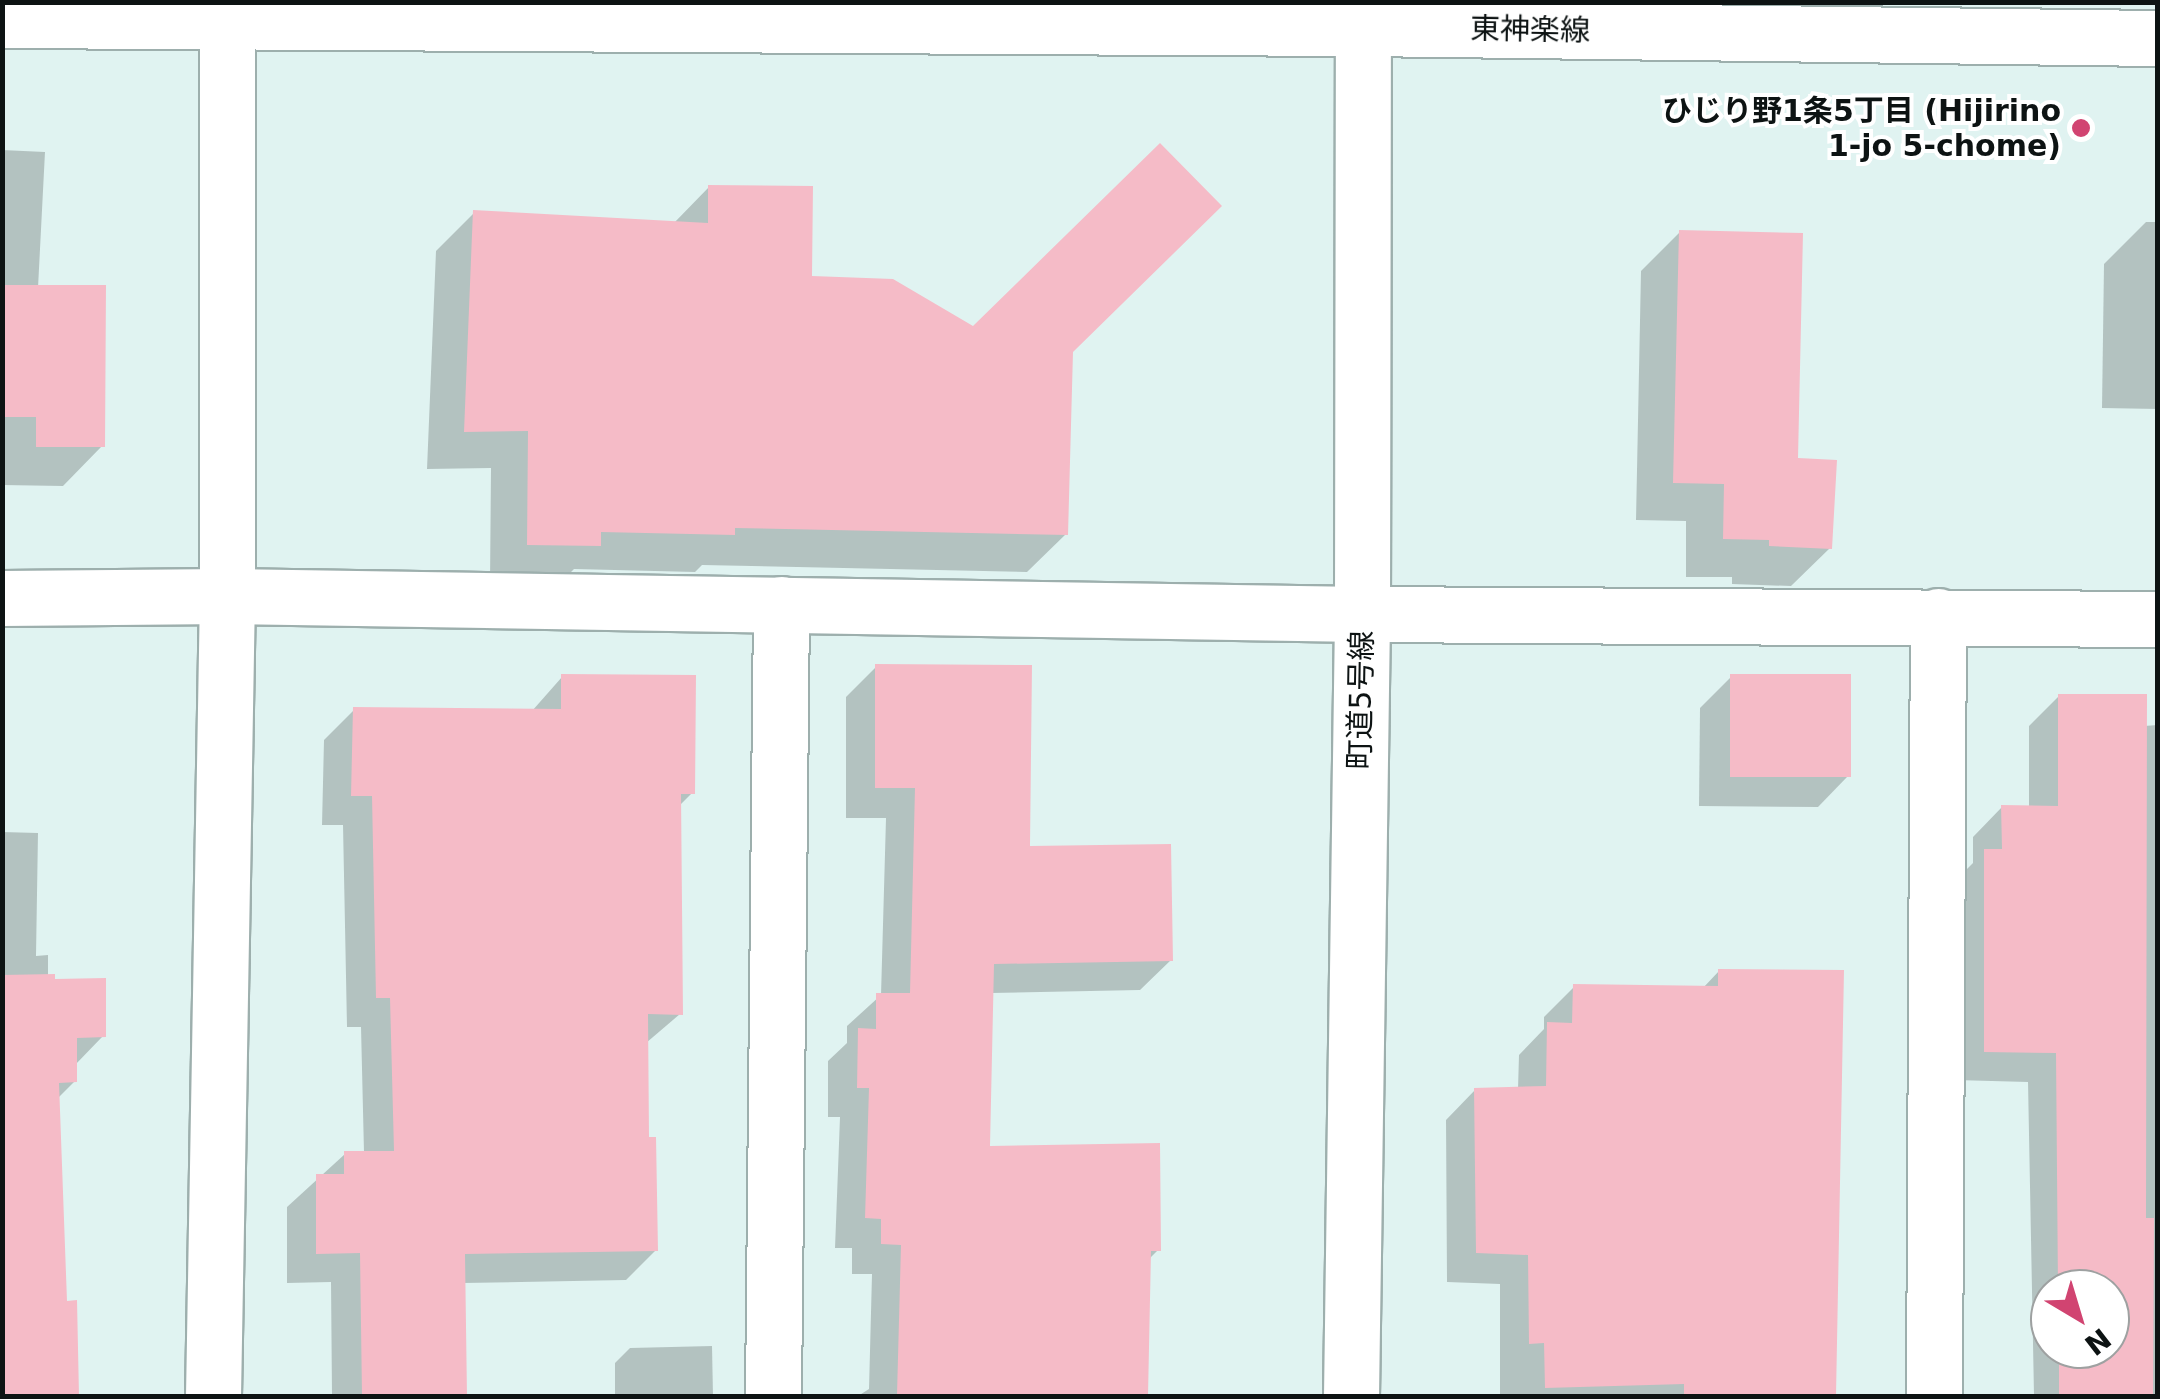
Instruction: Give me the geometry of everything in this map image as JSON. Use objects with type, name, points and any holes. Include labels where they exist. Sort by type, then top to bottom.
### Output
[{"type":"street","name":"東神楽線","points":[[2,20],[226,12],[1362,15],[2158,38]]},
{"type":"street","points":[[213,1396],[227,596],[226,12]]},
{"type":"street","name":"町道5号線","points":[[1351,1396],[1362,614],[1362,15]]},
{"type":"street","points":[[2,598],[227,596],[1362,614],[2158,619]]},
{"type":"street","points":[[773,1396],[782,604]]},
{"type":"street","points":[[1934,1396],[1938,616]]},
{"type":"building","points":[[1160,143],[1222,206],[1073,352],[1068,535],[735,528],[735,535],[601,532],[601,546],[527,545],[528,431],[464,432],[473,210],[708,223],[708,185],[813,186],[812,276],[893,279],[973,326]]},
{"type":"building","points":[[1679,230],[1803,233],[1798,458],[1837,460],[1832,549],[1769,546],[1769,540],[1723,539],[1724,484],[1673,483]]},
{"type":"building","points":[[2,285],[106,285],[105,447],[36,447],[36,417],[2,417]]},
{"type":"building","points":[[875,664],[1032,665],[1030,846],[1171,844],[1173,961],[994,964],[990,1146],[1160,1143],[1161,1251],[1151,1251],[1148,1396],[897,1395],[901,1245],[881,1244],[881,1219],[865,1218],[869,1088],[857,1088],[858,1028],[876,1029],[876,993],[910,993],[915,788],[875,788]]},
{"type":"building","points":[[561,674],[696,675],[695,794],[681,794],[683,1015],[648,1014],[649,1137],[656,1137],[658,1251],[465,1254],[467,1396],[362,1396],[360,1253],[316,1254],[316,1174],[344,1174],[344,1151],[394,1151],[390,998],[376,998],[372,796],[351,796],[353,707],[561,709]]},
{"type":"building","points":[[1730,674],[1851,674],[1851,777],[1730,777]]},
{"type":"building","points":[[2058,694],[2147,694],[2146,1218],[2154,1218],[2153,1396],[2059,1396],[2059,1369],[2130,1369],[2130,1269],[2058,1269],[2056,1053],[1984,1052],[1984,849],[2002,849],[2001,805],[2058,806]]},
{"type":"building","points":[[1718,969],[1844,970],[1836,1396],[1684,1396],[1684,1384],[1545,1388],[1544,1343],[1529,1344],[1528,1255],[1476,1253],[1474,1088],[1546,1086],[1547,1022],[1572,1023],[1573,984],[1718,986]]},
{"type":"building","points":[[55,974],[55,979],[106,978],[106,1037],[77,1038],[77,1082],[59,1083],[67,1301],[77,1300],[79,1396],[2,1396],[2,975]]},
{"type":"place","name":"ひじり野1条5丁目 (Hijirino 1-jo 5-chome)","points":[[2081,128]]}]
